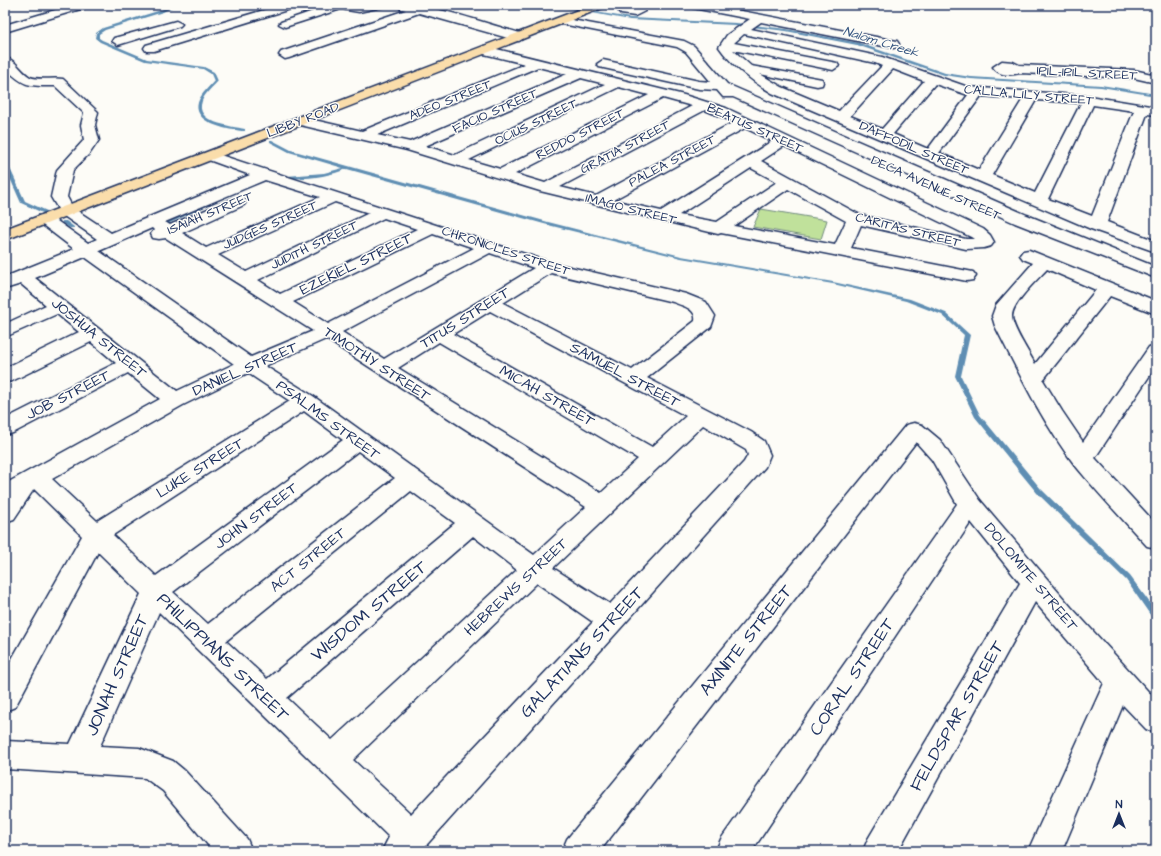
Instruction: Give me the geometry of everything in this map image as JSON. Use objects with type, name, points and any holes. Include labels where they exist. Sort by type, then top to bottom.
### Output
[{"type":"main road","name":"LIBBY ROAD","points":[[5,235],[484,50],[520,43],[563,20],[600,5]]},
{"type":"street","points":[[5,29],[83,5]]},
{"type":"street","points":[[150,48],[293,5]]},
{"type":"street","points":[[285,24],[337,5],[362,9],[378,5]]},
{"type":"street","points":[[398,5],[520,43]]},
{"type":"street","points":[[693,5],[750,24],[900,46]]},
{"type":"street","points":[[285,55],[418,10]]},
{"type":"street","name":"DECA AVENUE STREET","points":[[563,20],[673,42],[686,46],[728,94],[1156,280]]},
{"type":"street","points":[[118,41],[187,21]]},
{"type":"street","points":[[750,24],[731,38],[726,45],[833,66]]},
{"type":"street","name":"CALLA LILY STREET","points":[[750,24],[891,64],[957,89],[977,92],[1089,100],[1149,110]]},
{"type":"street","name":"DAFFODIL STREET","points":[[726,45],[727,51],[767,85],[930,156],[1097,225],[1156,247]]},
{"type":"street","name":"BEATUS STREET","points":[[484,50],[705,105],[784,140],[977,233],[984,239],[984,242]]},
{"type":"street","points":[[799,99],[848,52]]},
{"type":"street","points":[[5,61],[24,79],[35,82],[58,82],[82,106],[92,112],[88,125],[92,133],[92,143],[65,171],[60,197],[62,205],[67,211],[110,240]]},
{"type":"street","points":[[592,62],[699,85],[720,86]]},
{"type":"street","name":"ADEO STREET","points":[[362,136],[537,63]]},
{"type":"street","points":[[841,118],[891,64]]},
{"type":"street","points":[[746,68],[817,82]]},
{"type":"street","name":"IPIL-IPIL STREET","points":[[1017,69],[1134,74],[1156,79]]},
{"type":"street","name":"FACIO STREET","points":[[411,148],[579,74]]},
{"type":"street","points":[[884,136],[932,80]]},
{"type":"street","name":"OCIUS STREET","points":[[455,161],[617,83]]},
{"type":"street","points":[[930,156],[977,92]]},
{"type":"street","name":"REDDO STREET","points":[[500,175],[661,94]]},
{"type":"street","points":[[982,177],[1032,96]]},
{"type":"street","points":[[1039,201],[1089,100]]},
{"type":"street","name":"GRATIA STREET","points":[[546,188],[705,105]]},
{"type":"street","points":[[1097,225],[1149,110]]},
{"type":"street","name":"IMAGO STREET","points":[[301,121],[411,148],[546,188],[664,217],[718,229],[966,276]]},
{"type":"street","name":"PALEA STREET","points":[[598,201],[745,122]]},
{"type":"street","points":[[664,217],[749,161],[784,140]]},
{"type":"street","name":"CHRONICLES STREET","points":[[210,156],[284,182],[433,228],[487,248],[548,267],[679,298],[699,306],[705,316],[704,323],[633,379]]},
{"type":"street","name":"CARITAS STREET","points":[[749,161],[855,219],[966,244],[978,244],[984,242]]},
{"type":"street","name":"ISAIAH STREET","points":[[14,280],[264,175]]},
{"type":"street","name":"ISAIAH STREET","points":[[110,240],[169,232],[284,182]]},
{"type":"street","points":[[718,229],[788,182]]},
{"type":"street","name":"JUDGES STREET","points":[[206,254],[334,197]]},
{"type":"street","name":"JUDITH STREET","points":[[246,279],[383,212]]},
{"type":"street","points":[[841,252],[855,219]]},
{"type":"street","name":"PSALMS STREET","points":[[44,220],[249,365],[305,402],[535,569],[612,620]]},
{"type":"street","name":"DECA AVENUE STREET","points":[[1018,221],[1156,274]]},
{"type":"street","name":"TIMOTHY STREET","points":[[153,222],[246,279],[383,368],[603,506]]},
{"type":"street","name":"EZEKIEL STREET","points":[[280,301],[433,228]]},
{"type":"street","name":"DANIEL STREET","points":[[5,494],[175,400],[249,365],[327,332],[487,248]]},
{"type":"street","points":[[1156,308],[1037,259],[1005,305],[1002,316],[1005,326],[1053,415],[1083,459],[1116,498],[1156,538]]},
{"type":"street","name":"TITUS STREET","points":[[383,368],[548,267]]},
{"type":"street","name":"JOSHUA STREET","points":[[14,280],[59,306],[175,400]]},
{"type":"street","points":[[1033,379],[1107,288]]},
{"type":"street","name":"SAMUEL STREET","points":[[489,303],[701,414],[743,437],[756,446],[758,450]]},
{"type":"street","points":[[5,331],[59,306]]},
{"type":"street","points":[[5,376],[93,333]]},
{"type":"street","name":"MICAH STREET","points":[[439,334],[654,458]]},
{"type":"street","points":[[1083,459],[1156,351]]},
{"type":"street","name":"JOB STREET","points":[[5,428],[131,363]]},
{"type":"street","name":"LUKE STREET","points":[[95,534],[305,402]]},
{"type":"street","name":"HEBREWS STREET","points":[[331,760],[701,414]]},
{"type":"street","name":"DOLOMITE STREET","points":[[914,430],[930,441],[970,504],[1119,681],[1156,720]]},
{"type":"street","name":"AXINITE STREET","points":[[579,851],[914,430]]},
{"type":"street","name":"JOHN STREET","points":[[154,591],[357,441]]},
{"type":"street","name":"GALATIANS STREET","points":[[405,844],[753,467],[757,461],[758,450]]},
{"type":"street","name":"ACT STREET","points":[[207,641],[410,479]]},
{"type":"street","points":[[5,514],[30,480]]},
{"type":"street","name":"PHILIPPIANS STREET","points":[[30,480],[95,534],[331,760],[405,844]]},
{"type":"street","name":"CORAL STREET","points":[[733,851],[970,504]]},
{"type":"street","name":"WISDOM STREET","points":[[266,698],[472,524]]},
{"type":"street","points":[[5,698],[95,534]]},
{"type":"street","name":"FELDSPAR STREET","points":[[880,851],[1034,581]]},
{"type":"street","name":"JONAH STREET","points":[[79,759],[154,591]]},
{"type":"street","points":[[1045,851],[1119,681]]},
{"type":"street","points":[[5,755],[139,762],[153,765],[164,771],[235,851]]},
{"type":"green space","points":[[761,209],[827,220],[821,239],[753,227]]},
{"type":"waterway","points":[[175,5],[162,11],[104,29],[97,34],[97,38],[146,60],[204,68],[213,73],[216,81],[200,101],[199,108],[201,114],[213,123],[244,130]]},
{"type":"waterway","name":"Nalom Creek","points":[[551,5],[630,19],[736,24],[786,30],[858,44],[944,74],[971,78],[1101,86],[1156,95]]},
{"type":"waterway","points":[[271,141],[290,151],[546,223],[681,257],[833,283],[908,300],[944,314],[967,335],[958,376],[977,416],[1039,491],[1128,578],[1156,617]]},
{"type":"waterway","points":[[5,162],[23,202],[47,213]]},
{"type":"waterway","points":[[287,177],[324,175],[346,168]]},
{"type":"waterway","points":[[159,226],[240,190]]},
{"type":"waterway","points":[[64,222],[72,227]]}]
